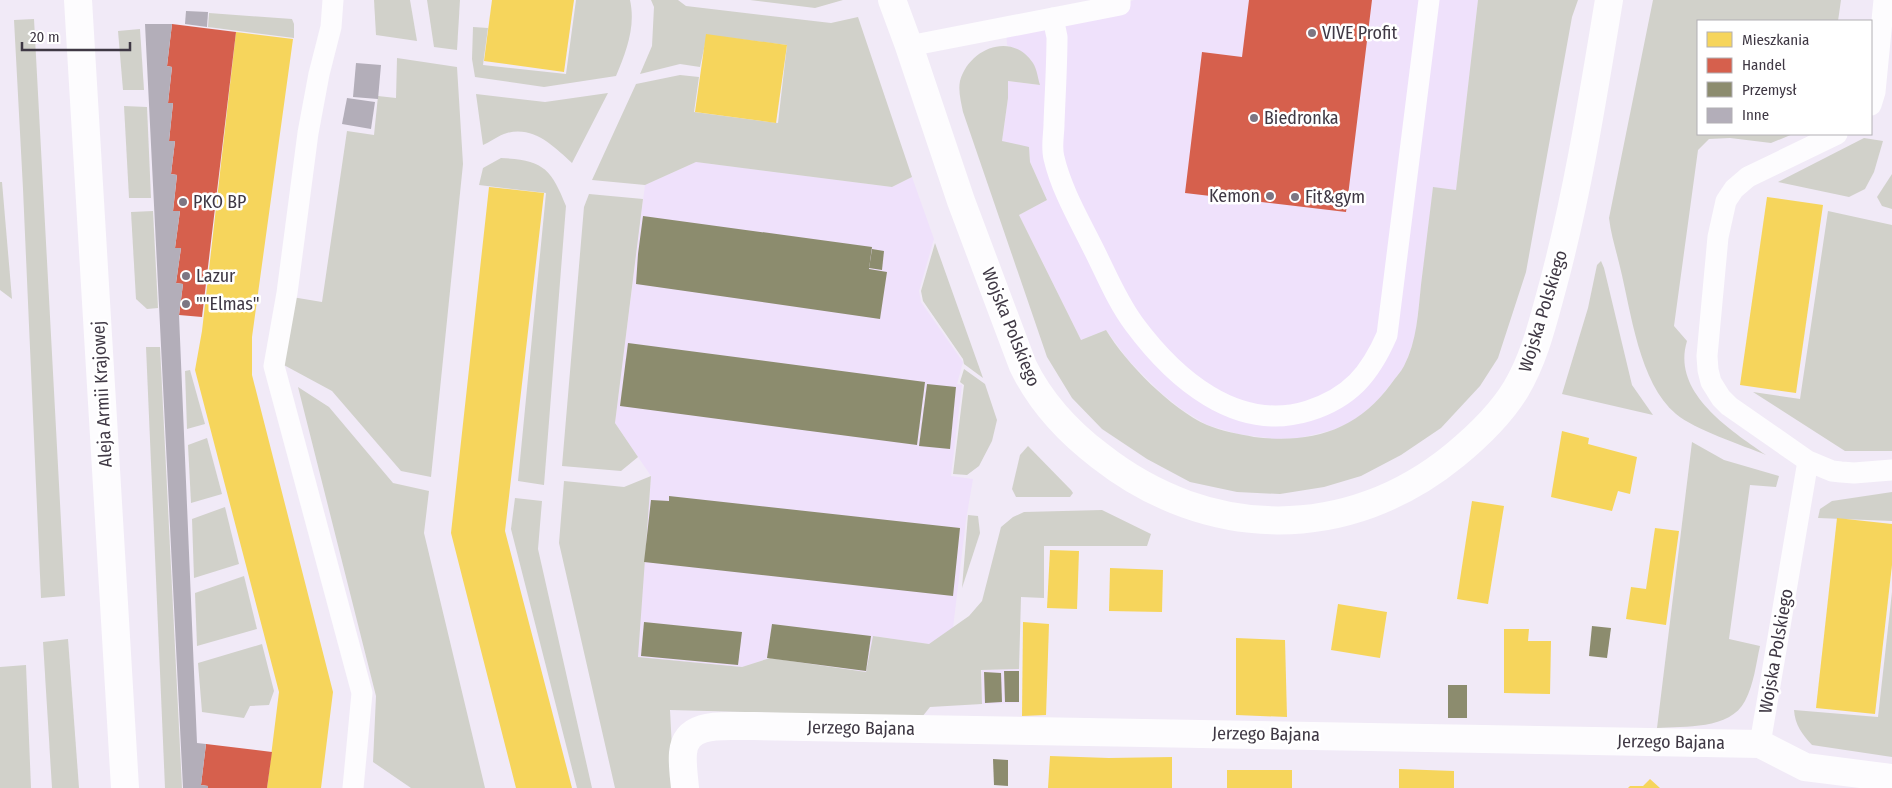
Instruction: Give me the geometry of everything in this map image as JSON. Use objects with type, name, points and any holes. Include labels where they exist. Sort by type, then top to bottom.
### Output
[{"type":"street","name":"Aleja Armii Krajowej","points":[[78,0],[125,788]]},
{"type":"street","name":"Wojska Polskiego","points":[[892,0],[961,201],[1023,366],[1044,404],[1081,442],[1113,467],[1150,490],[1179,502],[1212,512],[1251,520],[1290,522],[1353,510],[1379,501],[1412,484],[1441,467],[1466,446],[1493,420],[1515,392],[1533,354],[1560,258],[1582,156],[1609,0]]},
{"type":"street","name":"Jerzego Bajana","points":[[685,788],[683,753],[686,740],[693,732],[701,728],[753,726],[862,729],[1013,729],[1760,744],[1805,766],[1892,778]]},
{"type":"lane","points":[[333,0],[331,26],[319,74],[308,133],[287,293],[274,366],[362,693],[353,788]]},
{"type":"lane","points":[[1053,18],[1057,36],[1053,155],[1066,195],[1111,285],[1133,323],[1154,348],[1198,390],[1226,406],[1242,411],[1279,416],[1296,414],[1323,406],[1353,387],[1378,357],[1387,336],[1429,0]]},
{"type":"lane","points":[[1872,102],[1875,92],[1884,0]]},
{"type":"lane","points":[[909,46],[1125,2]]},
{"type":"lane","points":[[1835,135],[1748,177],[1734,189],[1726,201],[1718,237],[1707,356],[1708,370],[1711,382],[1721,398],[1729,406],[1808,461],[1832,471],[1841,472],[1854,473],[1892,470]]},
{"type":"lane","name":"Wojska Polskiego","points":[[1760,744],[1808,461]]},
{"type":"shaded area","points":[[374,0],[410,0],[417,41],[376,35]]},
{"type":"shaded area","points":[[427,0],[460,0],[457,50],[434,47]]},
{"type":"shaded area","points":[[576,0],[630,0],[632,10],[631,30],[616,76],[544,87],[475,77],[472,59],[473,27],[488,28],[483,65],[566,74]]},
{"type":"shaded area","points":[[651,0],[678,0],[686,6],[831,23],[858,17],[912,177],[892,187],[696,162],[645,185],[592,180],[636,84],[680,75],[699,77],[694,112],[778,123],[787,45],[707,35],[700,67],[680,64],[640,74],[652,46],[654,7]]},
{"type":"shaded area","points":[[750,0],[843,0],[815,8]]},
{"type":"shaded area","points":[[1134,0],[1478,0],[1456,191],[1433,188],[1415,338],[1404,367],[1380,398],[1359,418],[1333,430],[1299,438],[1275,439],[1238,434],[1207,425],[1181,409],[1160,392],[1129,361],[1106,330],[1081,340],[1019,215],[1047,200],[1030,162],[1029,148],[1002,142],[1008,98],[1008,81],[1040,85],[1022,53],[1007,45],[1006,27],[1120,5]]},
{"type":"shaded area","points":[[1478,0],[1578,0],[1572,17],[1526,272],[1498,358],[1480,386],[1441,428],[1401,455],[1361,476],[1324,487],[1280,494],[1237,492],[1190,482],[1147,459],[1102,429],[1072,398],[1047,357],[963,112],[959,85],[965,69],[972,60],[982,52],[1003,46],[1014,48],[1024,53],[1036,68],[1040,85],[1008,81],[1008,98],[1002,141],[1029,147],[1030,162],[1047,200],[1019,215],[1081,340],[1106,330],[1125,357],[1150,384],[1179,408],[1207,425],[1224,431],[1254,437],[1275,439],[1313,436],[1331,431],[1347,423],[1363,413],[1378,400],[1403,368],[1412,347],[1433,187],[1456,190]]},
{"type":"shaded area","points":[[1653,0],[1841,0],[1838,20],[1697,20],[1697,135],[1791,135],[1771,143],[1730,138],[1709,139],[1698,150],[1674,326],[1687,341],[1684,360],[1688,377],[1696,393],[1721,422],[1766,455],[1695,426],[1676,414],[1663,401],[1653,384],[1638,345],[1609,218]]},
{"type":"shaded area","points":[[209,13],[292,19],[294,38],[208,27]]},
{"type":"shaded area","points":[[34,19],[65,596],[41,598],[14,20]]},
{"type":"shaded area","points":[[140,29],[144,90],[123,90],[118,31]]},
{"type":"shaded area","points":[[397,58],[457,67],[463,164],[431,477],[401,471],[332,391],[282,364],[292,297],[322,302],[347,131],[374,135],[378,96],[396,98]]},
{"type":"shaded area","points":[[608,93],[572,163],[543,139],[526,132],[507,133],[483,145],[476,94],[545,102]]},
{"type":"shaded area","points":[[124,106],[147,107],[151,198],[129,198]]},
{"type":"shaded area","points":[[1864,138],[1883,141],[1874,172],[1865,189],[1849,197],[1778,182]]},
{"type":"shaded area","points":[[501,158],[527,161],[544,168],[561,193],[566,206],[544,485],[518,481],[546,193],[479,185],[483,168]]},
{"type":"shaded area","points":[[696,162],[892,187],[912,177],[934,239],[919,291],[921,302],[963,362],[957,384],[962,385],[951,476],[973,479],[953,628],[929,644],[874,636],[867,672],[770,658],[742,667],[637,657],[651,476],[615,423],[645,185]]},
{"type":"shaded area","points":[[1892,174],[1892,209],[1882,206],[1877,197]]},
{"type":"shaded area","points":[[0,182],[2,182],[12,299],[0,290]]},
{"type":"shaded area","points":[[589,194],[643,199],[615,423],[638,457],[621,471],[562,466],[584,207]]},
{"type":"shaded area","points":[[153,211],[158,308],[147,309],[136,299],[131,212]]},
{"type":"shaded area","points":[[1828,211],[1892,225],[1892,451],[1845,451],[1753,392],[1800,399]]},
{"type":"shaded area","points":[[935,243],[983,378],[964,364],[963,359],[923,301],[921,291]]},
{"type":"shaded area","points":[[1601,261],[1632,385],[1653,415],[1562,394],[1588,308],[1597,265]]},
{"type":"shaded area","points":[[146,347],[160,347],[182,788],[165,788]]},
{"type":"shaded area","points":[[964,369],[985,384],[997,420],[992,441],[979,466],[967,475],[953,474],[964,385],[960,382]]},
{"type":"shaded area","points":[[190,370],[205,424],[187,429],[185,371]]},
{"type":"shaded area","points":[[298,387],[329,407],[393,483],[429,491],[424,533],[485,788],[411,788],[373,762],[376,696]]},
{"type":"shaded area","points":[[207,438],[222,494],[191,503],[188,445]]},
{"type":"shaded area","points":[[1692,442],[1724,460],[1779,476],[1776,487],[1750,485],[1729,639],[1760,646],[1751,688],[1738,710],[1729,717],[1706,725],[1657,728]]},
{"type":"shaded area","points":[[1028,446],[1071,490],[1073,493],[1070,497],[1016,497],[1012,489],[1020,455]]},
{"type":"shaded area","points":[[651,476],[638,657],[742,667],[770,658],[866,672],[873,636],[929,644],[969,616],[982,601],[1001,527],[1013,517],[1024,512],[1102,510],[1151,534],[1147,546],[1044,546],[1044,598],[1021,597],[1019,669],[981,670],[982,704],[930,707],[922,717],[670,710],[674,788],[615,788],[559,543],[564,481],[624,487]]},
{"type":"shaded area","points":[[1892,492],[1892,521],[1818,518],[1820,509],[1832,501]]},
{"type":"shaded area","points":[[515,498],[542,501],[538,549],[592,788],[577,788],[511,529]]},
{"type":"shaded area","points":[[225,507],[239,564],[194,578],[192,519]]},
{"type":"shaded area","points":[[968,515],[978,516],[980,533],[962,588]]},
{"type":"shaded area","points":[[244,576],[257,629],[197,646],[195,593]]},
{"type":"shaded area","points":[[1892,592],[1892,757],[1812,745],[1800,729],[1794,710],[1878,717]]},
{"type":"shaded area","points":[[68,639],[79,788],[52,788],[43,642]]},
{"type":"shaded area","points":[[262,644],[274,691],[269,705],[250,706],[244,718],[202,712],[198,663]]},
{"type":"shaded area","points":[[26,665],[31,788],[0,788],[0,667]]},
{"type":"shaded area","points":[[1019,669],[1019,703],[982,704],[982,670]]},
{"type":"building: Mieszkania","points":[[492,0],[574,0],[564,72],[484,61]]},
{"type":"building: Mieszkania","points":[[236,32],[293,39],[252,337],[252,375],[333,692],[321,788],[267,788],[279,692],[195,370],[202,331]]},
{"type":"building: Mieszkania","points":[[706,34],[787,45],[776,123],[695,112]]},
{"type":"building: Mieszkania","points":[[489,187],[544,193],[505,531],[572,788],[516,788],[451,533]]},
{"type":"building: Mieszkania","points":[[1767,197],[1823,205],[1796,393],[1740,385]]},
{"type":"building: Mieszkania","points":[[1562,431],[1589,438],[1588,444],[1637,457],[1630,494],[1618,491],[1612,511],[1551,497]]},
{"type":"building: Mieszkania","points":[[1472,501],[1504,506],[1488,604],[1457,599]]},
{"type":"building: Mieszkania","points":[[1837,518],[1892,524],[1892,565],[1875,714],[1816,708]]},
{"type":"building: Mieszkania","points":[[1655,528],[1679,531],[1666,625],[1626,619],[1631,587],[1646,589]]},
{"type":"building: Mieszkania","points":[[1050,550],[1079,551],[1077,609],[1047,608]]},
{"type":"building: Mieszkania","points":[[1110,568],[1163,570],[1162,612],[1109,611]]},
{"type":"building: Mieszkania","points":[[1338,604],[1387,612],[1380,658],[1331,650]]},
{"type":"building: Mieszkania","points":[[1023,622],[1049,624],[1046,715],[1022,716]]},
{"type":"building: Mieszkania","points":[[1504,629],[1529,629],[1528,641],[1551,641],[1550,694],[1504,693]]},
{"type":"building: Mieszkania","points":[[1236,638],[1285,640],[1287,717],[1236,715]]},
{"type":"building: Mieszkania","points":[[1050,756],[1109,758],[1172,757],[1172,788],[1048,788]]},
{"type":"building: Mieszkania","points":[[1399,769],[1454,771],[1454,788],[1399,788]]},
{"type":"building: Mieszkania","points":[[1227,770],[1292,770],[1292,788],[1227,788]]},
{"type":"building: Mieszkania","points":[[1650,779],[1660,788],[1628,788],[1630,786],[1643,786]]},
{"type":"building: Handel","points":[[1249,0],[1372,0],[1346,212],[1185,193],[1202,52],[1242,57]]},
{"type":"building: Handel","points":[[172,24],[236,32],[202,317],[179,315],[183,284],[176,283],[181,248],[175,248],[180,211],[173,211],[177,175],[171,174],[175,141],[169,141],[173,103],[168,103],[172,67],[167,66]]},
{"type":"building: Handel","points":[[206,744],[272,752],[267,788],[208,788],[208,786],[201,785]]},
{"type":"building: Przemysł","points":[[643,216],[872,247],[869,269],[887,272],[880,319],[636,284]]},
{"type":"building: Przemysł","points":[[872,249],[884,251],[882,270],[869,268]]},
{"type":"building: Przemysł","points":[[628,343],[925,382],[917,445],[620,406]]},
{"type":"building: Przemysł","points":[[927,384],[956,387],[950,449],[919,446]]},
{"type":"building: Przemysł","points":[[669,496],[960,528],[953,596],[644,562],[651,500],[669,501]]},
{"type":"building: Przemysł","points":[[644,622],[742,632],[738,665],[641,656]]},
{"type":"building: Przemysł","points":[[772,624],[871,636],[866,671],[767,658]]},
{"type":"building: Przemysł","points":[[1592,626],[1611,628],[1607,658],[1589,656]]},
{"type":"building: Przemysł","points":[[1004,671],[1019,671],[1019,702],[1005,702]]},
{"type":"building: Przemysł","points":[[984,672],[1001,673],[1002,702],[985,703]]},
{"type":"building: Przemysł","points":[[1448,685],[1467,685],[1467,718],[1448,718]]},
{"type":"building: Przemysł","points":[[993,759],[1008,760],[1008,786],[994,785]]},
{"type":"building: Inne","points":[[186,11],[208,12],[207,27],[185,24]]},
{"type":"building: Inne","points":[[145,24],[172,24],[167,66],[172,67],[168,103],[173,103],[169,141],[175,141],[171,174],[177,175],[173,211],[180,211],[175,248],[181,248],[176,283],[183,284],[179,315],[197,743],[206,744],[201,785],[208,786],[208,788],[183,788]]},
{"type":"building: Inne","points":[[356,63],[381,65],[378,99],[353,97]]},
{"type":"building: Inne","points":[[347,98],[375,102],[371,129],[342,124]]},
{"type":"place","name":"VIVE Profit","points":[[1312,33]]},
{"type":"place","name":"Biedronka","points":[[1254,118]]},
{"type":"place","name":"Kemon","points":[[1270,196]]},
{"type":"place","name":"Fit&gym","points":[[1295,197]]},
{"type":"place","name":"PKO BP","points":[[183,202]]},
{"type":"place","name":"Lazur","points":[[186,276]]},
{"type":"place","name":"\"\"Elmas\"","points":[[186,304]]}]
